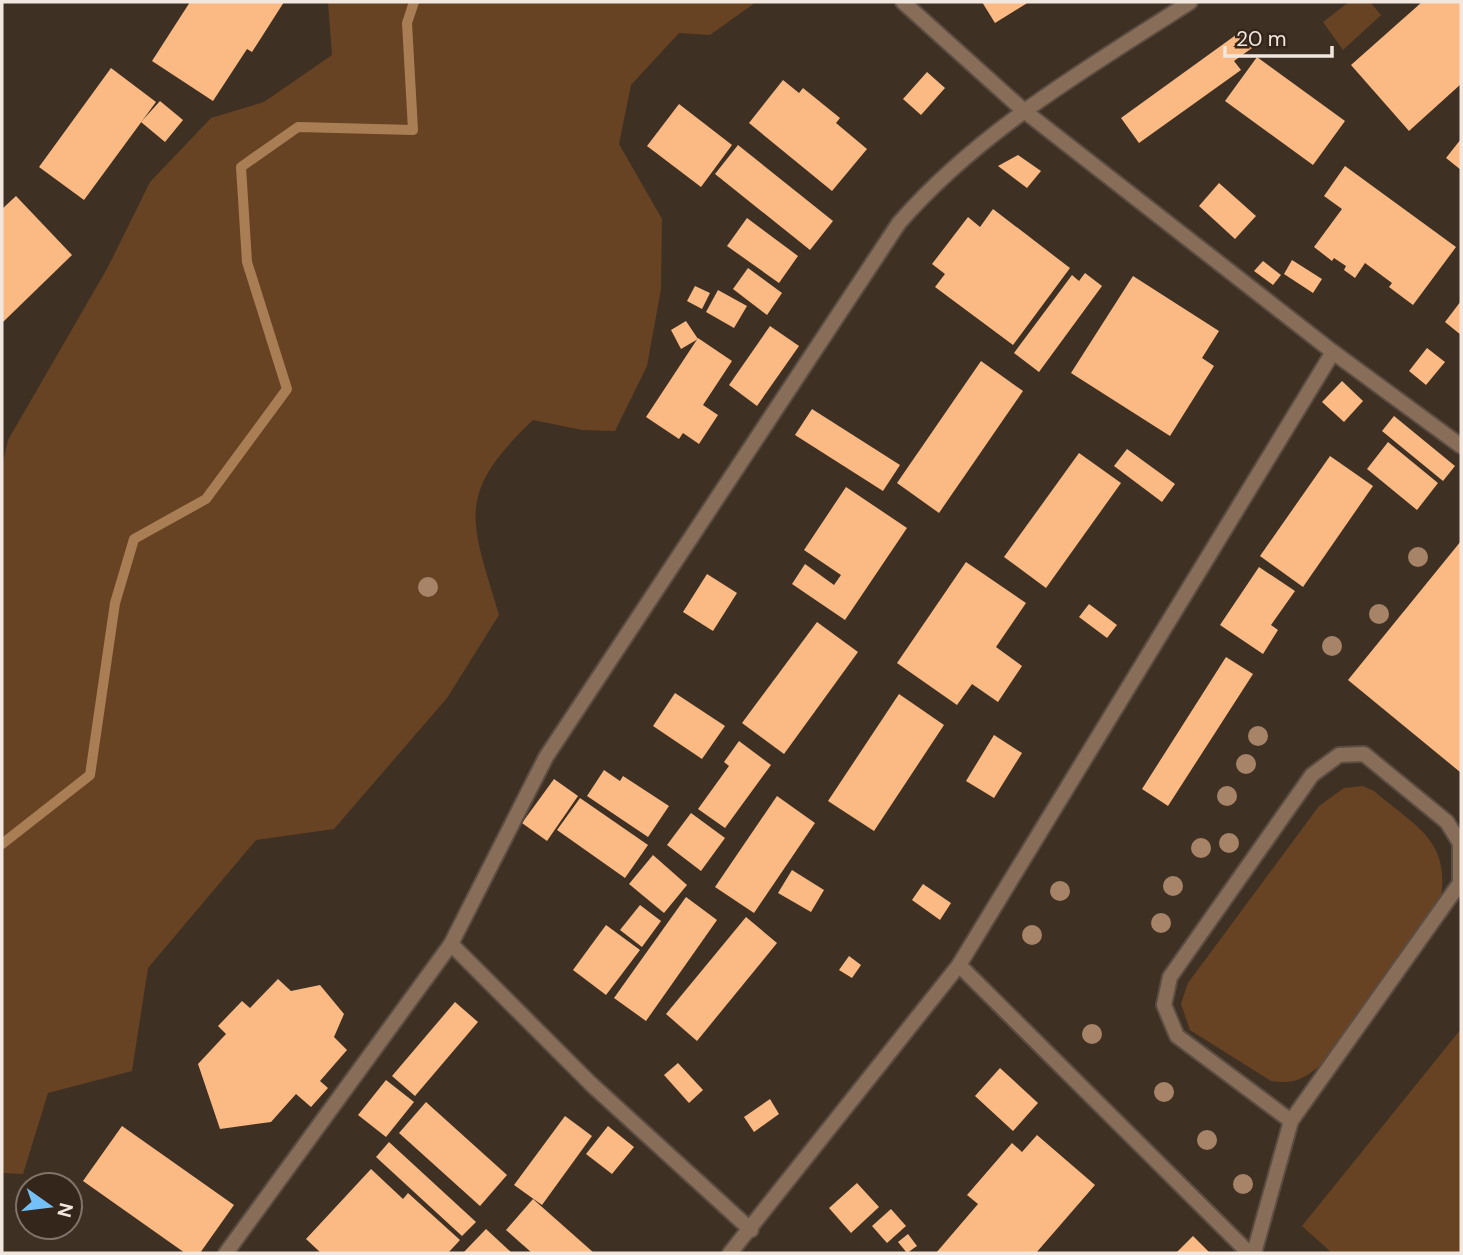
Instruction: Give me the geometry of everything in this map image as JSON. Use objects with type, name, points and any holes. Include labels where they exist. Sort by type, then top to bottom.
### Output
[{"type":"street","points":[[903,2],[1023,110],[1333,352],[1461,446]]},
{"type":"street","points":[[226,1253],[451,944],[546,757],[900,223],[933,184],[1023,110],[1190,2]]},
{"type":"street","points":[[730,1253],[751,1230],[959,965],[1333,352]]},
{"type":"street","points":[[959,965],[1252,1253],[1291,1121],[1460,883],[1460,844],[1447,822],[1364,754],[1339,755],[1312,775],[1170,977],[1164,1005],[1177,1036],[1291,1121]]},
{"type":"street","points":[[451,944],[591,1084],[751,1230]]},
{"type":"shaded area","points":[[328,2],[756,2],[710,35],[679,33],[631,85],[619,144],[662,219],[661,289],[647,366],[615,431],[582,430],[533,420],[490,469],[480,490],[476,510],[477,531],[481,555],[499,615],[447,698],[334,829],[256,840],[148,968],[132,1071],[48,1093],[24,1171],[2,1173],[2,466],[8,440],[108,267],[150,182],[211,118],[264,102],[332,55]]},
{"type":"shaded area","points":[[1349,2],[1370,2],[1381,15],[1343,50],[1323,22]]},
{"type":"shaded area","points":[[1363,786],[1374,791],[1414,824],[1434,846],[1440,860],[1441,896],[1322,1064],[1299,1079],[1271,1081],[1190,1030],[1181,1004],[1188,983],[1319,806],[1344,788]]},
{"type":"shaded area","points":[[1461,1029],[1461,1253],[1332,1253],[1302,1226]]},
{"type":"building","points":[[190,2],[284,2],[252,52],[247,49],[213,101],[152,61]]},
{"type":"building","points":[[982,2],[1029,2],[995,23]]},
{"type":"building","points":[[1422,2],[1461,3],[1461,84],[1409,131],[1351,65]]},
{"type":"building","points":[[1240,32],[1252,48],[1234,61],[1241,70],[1139,143],[1121,118]]},
{"type":"building","points":[[1257,57],[1345,121],[1313,165],[1225,101]]},
{"type":"building","points":[[111,68],[156,102],[84,200],[39,167]]},
{"type":"building","points":[[927,72],[945,88],[921,115],[903,99]]},
{"type":"building","points":[[783,80],[799,93],[803,88],[840,118],[836,123],[867,149],[832,191],[749,123]]},
{"type":"building","points":[[160,101],[183,120],[165,142],[141,122]]},
{"type":"building","points":[[679,104],[732,145],[701,187],[647,146]]},
{"type":"building","points":[[1461,139],[1461,170],[1446,158]]},
{"type":"building","points":[[738,145],[833,221],[810,250],[715,174]]},
{"type":"building","points":[[1018,155],[1041,171],[1027,188],[998,166]]},
{"type":"building","points":[[1345,166],[1456,247],[1413,305],[1389,287],[1392,283],[1365,263],[1355,278],[1344,270],[1346,266],[1334,258],[1332,261],[1314,247],[1342,209],[1324,196]]},
{"type":"building","points":[[1219,183],[1256,216],[1235,239],[1199,206]]},
{"type":"building","points":[[16,196],[72,255],[2,323],[2,209]]},
{"type":"building","points":[[993,209],[1070,268],[1013,345],[935,287],[945,274],[932,264],[968,217],[980,227]]},
{"type":"building","points":[[747,218],[798,256],[779,283],[727,246]]},
{"type":"building","points":[[1292,260],[1322,279],[1313,293],[1284,274]]},
{"type":"building","points":[[1263,261],[1281,275],[1273,285],[1254,271]]},
{"type":"building","points":[[748,268],[782,293],[767,315],[733,289]]},
{"type":"building","points":[[1085,273],[1102,286],[1039,372],[1014,353],[1072,275],[1079,281]]},
{"type":"building","points":[[1133,276],[1219,331],[1202,358],[1214,366],[1170,436],[1071,373]]},
{"type":"building","points":[[695,286],[710,293],[702,309],[687,301]]},
{"type":"building","points":[[718,290],[747,306],[734,328],[706,312]]},
{"type":"building","points":[[1461,301],[1461,335],[1445,322]]},
{"type":"building","points":[[686,321],[698,339],[681,349],[671,330]]},
{"type":"building","points":[[770,326],[799,346],[757,406],[729,385]]},
{"type":"building","points":[[698,338],[732,361],[703,405],[718,415],[699,444],[683,433],[679,439],[646,417]]},
{"type":"building","points":[[1427,348],[1445,362],[1426,385],[1409,371]]},
{"type":"building","points":[[981,361],[1023,391],[939,513],[897,483]]},
{"type":"building","points":[[1342,381],[1363,401],[1344,422],[1322,402]]},
{"type":"building","points":[[812,409],[900,465],[883,491],[795,435]]},
{"type":"building","points":[[1394,416],[1455,466],[1443,481],[1382,431]]},
{"type":"building","points":[[1388,442],[1438,483],[1417,510],[1367,469]]},
{"type":"building","points":[[1127,449],[1175,484],[1162,502],[1114,466]]},
{"type":"building","points":[[1079,453],[1121,483],[1046,588],[1004,557]]},
{"type":"building","points":[[1330,456],[1373,486],[1303,587],[1260,556]]},
{"type":"building","points":[[846,487],[907,528],[845,620],[792,584],[805,564],[834,585],[841,575],[804,550]]},
{"type":"building","points":[[1461,541],[1461,770],[1460,772],[1348,680]]},
{"type":"building","points":[[966,562],[1026,603],[996,647],[1022,666],[998,702],[972,684],[957,705],[897,663]]},
{"type":"building","points":[[1259,567],[1295,591],[1271,625],[1278,630],[1263,654],[1220,625]]},
{"type":"building","points":[[707,574],[737,593],[713,631],[683,612]]},
{"type":"building","points":[[1089,604],[1117,625],[1107,638],[1079,617]]},
{"type":"building","points":[[817,622],[858,652],[784,754],[742,723]]},
{"type":"building","points":[[1226,657],[1253,674],[1168,806],[1142,789]]},
{"type":"building","points":[[675,693],[725,726],[702,759],[653,726]]},
{"type":"building","points":[[899,694],[944,725],[874,831],[828,801]]},
{"type":"building","points":[[994,735],[1022,753],[994,798],[966,781]]},
{"type":"building","points":[[739,741],[771,765],[725,828],[698,809],[729,766],[724,762]]},
{"type":"building","points":[[604,770],[620,781],[623,776],[669,806],[648,837],[587,796]]},
{"type":"building","points":[[554,779],[578,796],[547,841],[522,823]]},
{"type":"building","points":[[777,796],[815,823],[754,913],[715,887]]},
{"type":"building","points":[[580,798],[648,845],[625,878],[557,830]]},
{"type":"building","points":[[691,813],[725,838],[701,871],[667,845]]},
{"type":"building","points":[[653,855],[687,885],[664,913],[629,884]]},
{"type":"building","points":[[792,870],[824,890],[811,912],[778,893]]},
{"type":"building","points":[[923,884],[951,903],[940,920],[912,900]]},
{"type":"building","points":[[686,897],[717,920],[646,1021],[614,998]]},
{"type":"building","points":[[640,905],[661,921],[642,947],[620,930]]},
{"type":"building","points":[[746,917],[777,943],[697,1041],[666,1014]]},
{"type":"building","points":[[606,925],[640,950],[606,995],[573,970]]},
{"type":"building","points":[[849,956],[861,965],[852,978],[839,970]]},
{"type":"building","points":[[278,979],[291,991],[320,985],[344,1014],[334,1037],[347,1050],[320,1081],[328,1088],[311,1107],[296,1094],[271,1122],[220,1129],[198,1064],[226,1034],[218,1026],[242,1001],[250,1008]]},
{"type":"building","points":[[455,1002],[478,1022],[415,1096],[392,1076]]},
{"type":"building","points":[[678,1063],[703,1090],[689,1103],[664,1075]]},
{"type":"building","points":[[1000,1068],[1038,1103],[1013,1131],[975,1096]]},
{"type":"building","points":[[386,1080],[414,1102],[386,1137],[358,1115]]},
{"type":"building","points":[[770,1099],[779,1114],[754,1132],[744,1117]]},
{"type":"building","points":[[426,1102],[507,1175],[480,1206],[399,1133]]},
{"type":"building","points":[[565,1116],[592,1136],[542,1205],[514,1185]]},
{"type":"building","points":[[122,1126],[234,1205],[200,1253],[185,1253],[84,1180]]},
{"type":"building","points":[[608,1126],[634,1147],[612,1174],[586,1154]]},
{"type":"building","points":[[1037,1135],[1095,1185],[1036,1253],[936,1253],[978,1204],[967,1195],[1012,1143],[1022,1152]]},
{"type":"building","points":[[389,1142],[476,1222],[462,1236],[376,1157]]},
{"type":"building","points":[[371,1169],[403,1199],[408,1193],[460,1240],[448,1253],[321,1253],[306,1239]]},
{"type":"building","points":[[857,1183],[879,1207],[851,1233],[829,1208]]},
{"type":"building","points":[[533,1199],[594,1253],[532,1253],[506,1230]]},
{"type":"building","points":[[891,1209],[906,1226],[887,1243],[872,1226]]},
{"type":"building","points":[[486,1229],[512,1253],[463,1253]]},
{"type":"building","points":[[908,1234],[917,1246],[907,1253],[898,1242]]},
{"type":"building","points":[[1193,1236],[1210,1253],[1176,1253]]},
{"type":"waterway","points":[[2,844],[90,775],[115,603],[134,539],[206,499],[287,389],[247,262],[241,167],[298,127],[413,130],[407,23],[414,2]]}]
